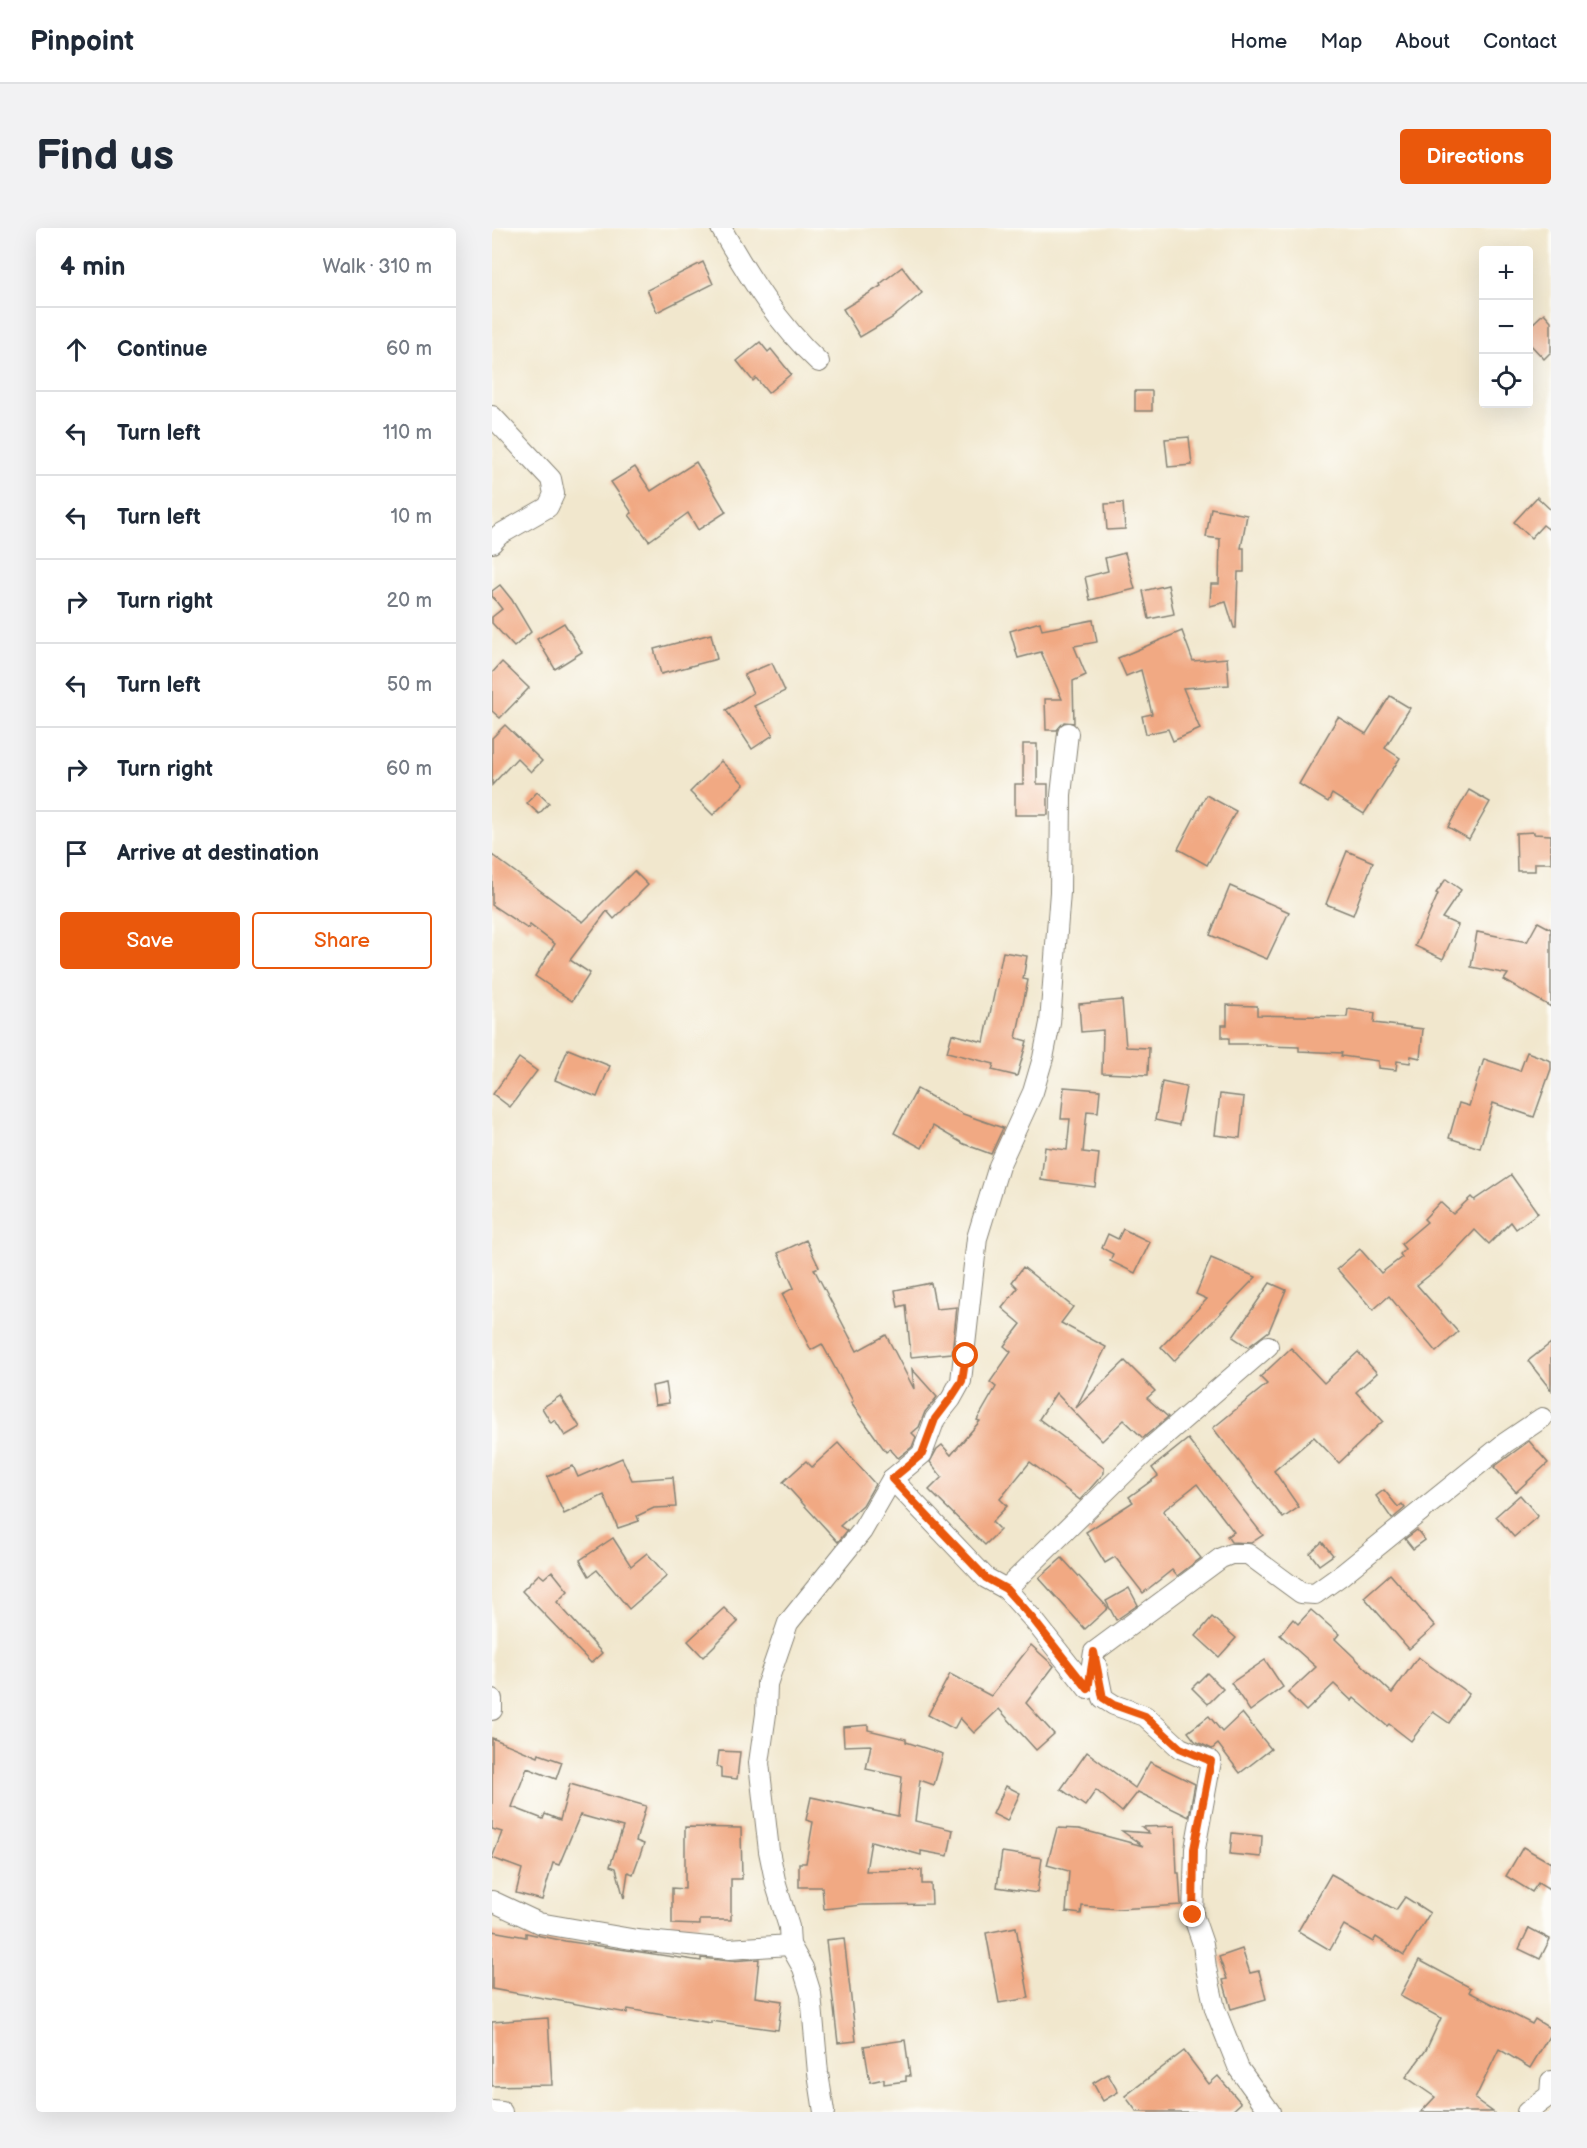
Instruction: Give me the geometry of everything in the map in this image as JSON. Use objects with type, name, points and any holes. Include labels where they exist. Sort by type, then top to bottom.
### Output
[{"type":"street","points":[[721,228],[768,303],[797,341],[819,362]]},
{"type":"street","points":[[492,416],[551,479],[554,494],[548,507],[499,535],[492,543]]},
{"type":"street","points":[[824,2112],[811,1994],[803,1968],[790,1945],[789,1927],[776,1886],[769,1851],[759,1763],[766,1714],[767,1684],[788,1623],[862,1531],[892,1479],[922,1454],[935,1419],[962,1381],[977,1238],[999,1166],[1029,1101],[1043,1058],[1050,1023],[1060,892],[1061,795],[1068,733]]},
{"type":"street","points":[[1006,1589],[1150,1448],[1268,1346]]},
{"type":"street","points":[[892,1479],[986,1578],[1006,1589],[1088,1689],[1094,1652],[1221,1558],[1231,1554],[1248,1554],[1301,1593],[1315,1594],[1505,1443],[1542,1418]]},
{"type":"street","points":[[1094,1652],[1103,1698],[1114,1705],[1145,1716],[1180,1748],[1211,1761],[1194,1849],[1193,1915],[1203,1944],[1215,2009],[1239,2069],[1270,2112]]},
{"type":"street","points":[[492,1699],[492,1710]]},
{"type":"street","points":[[492,1902],[539,1923],[637,1940],[729,1950],[790,1945]]},
{"type":"street","points":[[1527,2112],[1551,2095],[1551,2081]]},
{"type":"street","points":[[492,2112],[502,2112]]},
{"type":"building","points":[[703,262],[713,284],[657,312],[647,290]]},
{"type":"building","points":[[902,267],[922,293],[892,318],[860,337],[843,309],[881,286],[880,284]]},
{"type":"building","points":[[1544,313],[1551,321],[1551,352],[1544,359],[1533,347],[1533,323]]},
{"type":"building","points":[[760,342],[768,352],[771,349],[791,374],[768,393],[756,378],[753,381],[737,361]]},
{"type":"building","points":[[1135,391],[1152,391],[1152,411],[1135,411]]},
{"type":"building","points":[[1189,437],[1192,465],[1168,467],[1165,439]]},
{"type":"building","points":[[696,462],[726,512],[698,530],[688,513],[649,541],[629,515],[632,513],[611,482],[635,467],[651,491]]},
{"type":"building","points":[[1537,497],[1551,510],[1551,531],[1543,525],[1531,538],[1514,522]]},
{"type":"building","points":[[1123,503],[1125,529],[1107,530],[1105,504]]},
{"type":"building","points":[[1211,508],[1247,515],[1241,548],[1244,548],[1244,572],[1238,572],[1236,628],[1234,628],[1226,602],[1210,606],[1211,584],[1219,584],[1220,539],[1206,537]]},
{"type":"building","points":[[1125,553],[1135,589],[1090,600],[1085,577],[1108,571],[1105,558]]},
{"type":"building","points":[[500,585],[531,632],[514,647],[492,623],[492,617],[502,609],[492,596],[492,591]]},
{"type":"building","points":[[1168,585],[1174,614],[1149,619],[1143,591]]},
{"type":"building","points":[[1093,620],[1097,642],[1074,646],[1086,675],[1073,681],[1074,723],[1064,722],[1057,730],[1046,730],[1045,699],[1062,699],[1041,652],[1018,658],[1010,631],[1040,622],[1042,630]]},
{"type":"building","points":[[564,623],[582,652],[555,669],[537,639]]},
{"type":"building","points":[[1182,631],[1193,661],[1227,658],[1229,685],[1183,688],[1200,729],[1173,741],[1168,729],[1146,734],[1142,716],[1152,714],[1141,670],[1126,676],[1118,658]]},
{"type":"building","points":[[711,634],[717,659],[661,674],[654,649]]},
{"type":"building","points":[[502,662],[529,688],[500,718],[492,711],[492,673]]},
{"type":"building","points":[[772,663],[785,691],[754,706],[773,735],[752,749],[726,710],[753,693],[744,675]]},
{"type":"building","points":[[1390,696],[1410,708],[1385,748],[1400,758],[1364,814],[1332,794],[1328,802],[1299,784],[1338,717],[1366,734]]},
{"type":"building","points":[[505,725],[542,761],[531,772],[517,758],[492,785],[492,738]]},
{"type":"building","points":[[1023,744],[1037,744],[1037,784],[1048,784],[1048,815],[1015,815],[1015,784],[1023,784]]},
{"type":"building","points":[[721,761],[744,784],[713,815],[690,792]]},
{"type":"building","points":[[1469,790],[1490,802],[1469,839],[1448,827]]},
{"type":"building","points":[[537,792],[549,803],[539,814],[527,803]]},
{"type":"building","points":[[1206,795],[1236,811],[1207,865],[1178,849]]},
{"type":"building","points":[[1534,832],[1534,834],[1551,835],[1551,863],[1535,863],[1535,871],[1517,871],[1516,833]]},
{"type":"building","points":[[1347,851],[1373,862],[1353,915],[1326,904]]},
{"type":"building","points":[[492,855],[583,922],[634,871],[648,885],[614,919],[607,911],[570,960],[590,973],[572,1001],[535,976],[555,944],[530,925],[528,929],[492,905]]},
{"type":"building","points":[[1446,879],[1461,890],[1442,918],[1458,925],[1443,959],[1415,946],[1438,894],[1436,893]]},
{"type":"building","points":[[1230,886],[1289,912],[1267,959],[1210,935]]},
{"type":"building","points":[[1538,922],[1551,929],[1551,1007],[1504,980],[1508,974],[1471,967],[1477,932],[1527,942]]},
{"type":"building","points":[[1003,952],[1027,956],[1023,979],[1028,980],[1016,1038],[1027,1041],[1017,1076],[992,1070],[994,1064],[947,1052],[952,1034],[984,1042]]},
{"type":"building","points":[[1122,1000],[1126,1047],[1149,1048],[1148,1075],[1102,1073],[1103,1030],[1081,1032],[1079,1004]]},
{"type":"building","points":[[1227,1005],[1257,1006],[1257,1015],[1347,1017],[1348,1009],[1375,1013],[1374,1023],[1423,1029],[1420,1058],[1411,1056],[1410,1063],[1397,1061],[1396,1070],[1378,1068],[1378,1061],[1341,1056],[1342,1053],[1299,1051],[1299,1047],[1266,1046],[1266,1044],[1229,1044],[1229,1038],[1222,1038],[1222,1025],[1227,1025]]},
{"type":"building","points":[[568,1049],[610,1066],[597,1097],[555,1080]]},
{"type":"building","points":[[1527,1052],[1551,1061],[1551,1069],[1534,1117],[1493,1103],[1480,1148],[1449,1138],[1459,1103],[1469,1106],[1484,1059],[1520,1071]]},
{"type":"building","points":[[519,1058],[537,1071],[510,1107],[493,1094]]},
{"type":"building","points":[[1162,1082],[1186,1087],[1179,1125],[1155,1120]]},
{"type":"building","points":[[1064,1087],[1100,1090],[1098,1112],[1087,1111],[1083,1152],[1099,1154],[1095,1187],[1041,1180],[1045,1147],[1067,1150],[1070,1119],[1061,1119]]},
{"type":"building","points":[[917,1089],[963,1114],[1003,1128],[991,1154],[964,1144],[933,1126],[922,1148],[894,1133]]},
{"type":"building","points":[[1220,1094],[1244,1097],[1240,1138],[1215,1135]]},
{"type":"building","points":[[1511,1175],[1538,1213],[1516,1229],[1511,1222],[1489,1244],[1475,1230],[1441,1266],[1417,1285],[1458,1332],[1436,1352],[1389,1296],[1373,1310],[1337,1269],[1360,1249],[1381,1273],[1402,1257],[1400,1254],[1405,1249],[1401,1244],[1427,1222],[1424,1219],[1440,1202],[1453,1214],[1471,1197],[1474,1200]]},
{"type":"building","points":[[1123,1229],[1150,1242],[1135,1273],[1110,1261],[1113,1254],[1102,1248],[1108,1234],[1118,1239]]},
{"type":"building","points":[[806,1240],[819,1267],[814,1269],[857,1351],[886,1335],[914,1389],[912,1369],[937,1397],[925,1412],[919,1427],[912,1433],[916,1437],[912,1447],[898,1458],[890,1449],[886,1452],[851,1403],[853,1401],[822,1344],[811,1350],[782,1294],[794,1288],[778,1253]]},
{"type":"building","points":[[1211,1258],[1256,1277],[1174,1361],[1161,1347],[1207,1299],[1196,1294]]},
{"type":"building","points":[[1023,1267],[1073,1307],[1061,1323],[1106,1347],[1076,1408],[1125,1361],[1155,1391],[1147,1398],[1168,1417],[1143,1438],[1124,1420],[1102,1441],[1056,1393],[1039,1419],[1104,1468],[1104,1473],[1080,1500],[1030,1462],[1000,1499],[1007,1506],[992,1522],[1000,1530],[985,1545],[929,1490],[942,1477],[930,1462],[942,1445],[951,1455],[980,1421],[977,1420],[996,1387],[990,1382],[1011,1352],[1004,1346],[1021,1324],[1002,1308],[1018,1288],[1012,1282]]},
{"type":"building","points":[[931,1283],[936,1309],[957,1307],[952,1353],[911,1357],[906,1305],[898,1307],[895,1290]]},
{"type":"building","points":[[1270,1283],[1286,1290],[1269,1331],[1248,1347],[1233,1337]]},
{"type":"building","points":[[1551,1343],[1551,1390],[1528,1361]]},
{"type":"building","points":[[1291,1348],[1324,1383],[1358,1352],[1377,1373],[1356,1392],[1383,1421],[1339,1463],[1314,1437],[1274,1471],[1299,1507],[1283,1518],[1213,1428],[1267,1384],[1260,1377]]},
{"type":"building","points":[[666,1383],[669,1403],[655,1405],[652,1386]]},
{"type":"building","points":[[560,1396],[580,1427],[565,1436],[555,1420],[551,1423],[542,1408]]},
{"type":"building","points":[[1188,1439],[1263,1535],[1251,1543],[1231,1542],[1227,1536],[1234,1532],[1197,1484],[1163,1511],[1201,1558],[1177,1576],[1172,1570],[1143,1593],[1115,1557],[1105,1563],[1086,1532],[1133,1502],[1129,1497],[1158,1476],[1152,1468]]},
{"type":"building","points":[[1529,1441],[1548,1463],[1516,1492],[1494,1467]]},
{"type":"building","points":[[838,1443],[875,1484],[863,1505],[840,1526],[847,1531],[838,1542],[783,1482],[806,1461],[812,1467]]},
{"type":"building","points":[[622,1458],[632,1480],[673,1477],[676,1507],[654,1508],[637,1516],[639,1521],[618,1528],[604,1495],[564,1514],[547,1477],[573,1466],[578,1477]]},
{"type":"building","points":[[1384,1490],[1398,1507],[1402,1504],[1405,1508],[1392,1519],[1376,1496]]},
{"type":"building","points":[[1520,1495],[1538,1516],[1514,1537],[1496,1516]]},
{"type":"building","points":[[1417,1530],[1425,1540],[1413,1549],[1405,1539]]},
{"type":"building","points":[[613,1538],[631,1566],[647,1553],[667,1576],[629,1609],[597,1570],[589,1576],[580,1560]]},
{"type":"building","points":[[1322,1542],[1333,1555],[1319,1565],[1310,1553]]},
{"type":"building","points":[[1062,1558],[1108,1608],[1085,1629],[1039,1578]]},
{"type":"building","points":[[552,1571],[568,1591],[557,1602],[602,1653],[591,1663],[522,1591],[539,1574],[544,1578]]},
{"type":"building","points":[[1390,1574],[1435,1626],[1409,1649],[1364,1597]]},
{"type":"building","points":[[1129,1588],[1138,1605],[1116,1620],[1106,1601]]},
{"type":"building","points":[[724,1608],[738,1622],[703,1657],[688,1641]]},
{"type":"building","points":[[1311,1610],[1339,1634],[1335,1639],[1392,1693],[1418,1657],[1469,1694],[1449,1723],[1433,1712],[1411,1741],[1389,1724],[1387,1726],[1354,1698],[1352,1701],[1334,1684],[1306,1711],[1288,1693],[1316,1667],[1280,1635],[1293,1619],[1298,1624]]},
{"type":"building","points":[[1212,1617],[1236,1638],[1219,1657],[1196,1636]]},
{"type":"building","points":[[1031,1645],[1054,1666],[1026,1703],[1054,1734],[1036,1750],[999,1709],[974,1733],[960,1718],[954,1729],[928,1715],[950,1674],[991,1696]]},
{"type":"building","points":[[1265,1660],[1283,1687],[1250,1711],[1231,1683]]},
{"type":"building","points":[[1207,1673],[1223,1689],[1208,1704],[1192,1688]]},
{"type":"building","points":[[1242,1713],[1271,1749],[1240,1773],[1218,1744],[1212,1749],[1195,1741],[1188,1732],[1209,1716],[1222,1732]]},
{"type":"building","points":[[868,1725],[868,1730],[906,1739],[906,1742],[943,1754],[934,1785],[920,1780],[915,1821],[953,1830],[948,1856],[921,1851],[921,1855],[871,1841],[866,1871],[922,1870],[922,1884],[931,1884],[932,1904],[862,1905],[824,1909],[822,1887],[799,1887],[799,1863],[806,1863],[813,1822],[806,1820],[811,1797],[898,1816],[902,1777],[866,1769],[871,1745],[844,1746],[843,1727]]},
{"type":"building","points":[[492,1738],[538,1757],[539,1754],[562,1762],[556,1779],[527,1768],[512,1807],[543,1819],[545,1814],[560,1820],[570,1784],[646,1806],[636,1841],[644,1844],[633,1874],[628,1872],[624,1899],[616,1868],[610,1866],[623,1827],[580,1815],[559,1865],[553,1863],[542,1900],[516,1893],[522,1869],[492,1858],[502,1832],[492,1829]]},
{"type":"building","points":[[719,1751],[740,1752],[737,1779],[721,1777],[721,1768],[717,1766]]},
{"type":"building","points":[[1087,1752],[1135,1788],[1150,1762],[1195,1784],[1189,1817],[1138,1792],[1122,1812],[1096,1790],[1085,1806],[1061,1789]]},
{"type":"building","points":[[1006,1786],[1020,1793],[1007,1821],[993,1814]]},
{"type":"building","points":[[1175,1826],[1181,1905],[1118,1909],[1082,1906],[1081,1914],[1066,1912],[1069,1871],[1047,1865],[1057,1828],[1079,1829],[1143,1846],[1122,1831],[1149,1833],[1142,1827]]},
{"type":"building","points":[[685,1827],[741,1828],[742,1879],[731,1879],[731,1920],[700,1920],[700,1925],[672,1924],[672,1888],[685,1889]]},
{"type":"building","points":[[1232,1833],[1262,1836],[1261,1857],[1230,1854]]},
{"type":"building","points":[[1523,1847],[1551,1863],[1551,1891],[1538,1883],[1532,1892],[1506,1876]]},
{"type":"building","points":[[1002,1852],[1042,1858],[1037,1893],[997,1887]]},
{"type":"building","points":[[1331,1874],[1396,1910],[1405,1897],[1430,1913],[1404,1955],[1376,1937],[1373,1942],[1344,1925],[1330,1950],[1298,1931]]},
{"type":"building","points":[[1016,1927],[1029,1998],[999,2003],[986,1933]]},
{"type":"building","points":[[1529,1928],[1550,1939],[1540,1959],[1519,1949]]},
{"type":"building","points":[[492,1931],[526,1937],[526,1933],[701,1961],[701,1958],[730,1961],[759,1959],[755,1997],[782,2001],[778,2030],[711,2021],[711,2023],[628,2009],[627,2013],[492,1989]]},
{"type":"building","points":[[844,1938],[856,2041],[838,2043],[826,1940]]},
{"type":"building","points":[[1242,1949],[1250,1973],[1259,1971],[1266,1999],[1231,2009],[1223,1980],[1227,1979],[1219,1957]]},
{"type":"building","points":[[1419,1960],[1471,1988],[1469,1992],[1532,2024],[1535,2019],[1551,2029],[1551,2033],[1530,2068],[1499,2049],[1475,2099],[1493,2112],[1421,2112],[1435,2097],[1406,2077],[1426,2050],[1441,2018],[1400,1996]]},
{"type":"building","points":[[548,2018],[552,2085],[492,2086],[492,2022]]},
{"type":"building","points":[[905,2040],[910,2076],[906,2076],[906,2081],[884,2084],[884,2079],[870,2082],[864,2046]]},
{"type":"building","points":[[1184,2051],[1209,2084],[1218,2076],[1241,2103],[1231,2112],[1137,2112],[1125,2096]]},
{"type":"building","points":[[1108,2074],[1118,2092],[1103,2101],[1093,2083]]},
{"type":"route","points":[[966,1356],[962,1381],[935,1419],[922,1454],[892,1479],[986,1578],[1006,1589],[1088,1689],[1094,1652],[1103,1698],[1114,1705],[1145,1716],[1180,1748],[1211,1761],[1194,1849],[1193,1915]]}]
